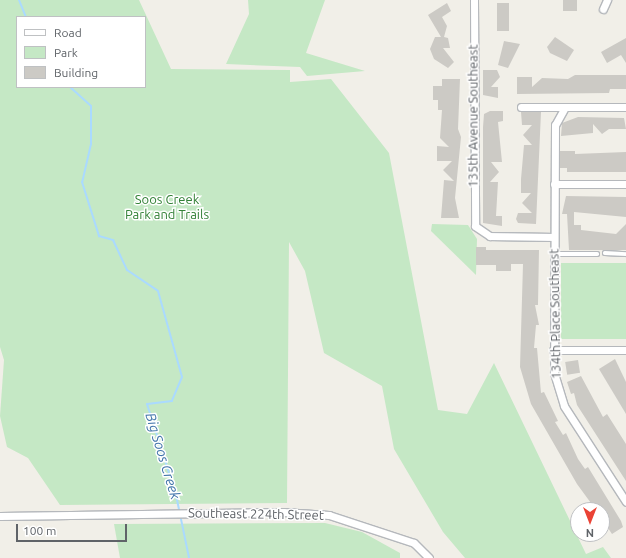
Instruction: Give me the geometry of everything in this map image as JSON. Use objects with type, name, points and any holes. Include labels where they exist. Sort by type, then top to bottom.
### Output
[{"type":"street","name":"135th Avenue Southeast","points":[[474,0],[473,219],[478,230],[490,236],[553,237]]},
{"type":"street","points":[[603,9],[607,0]]},
{"type":"street","points":[[521,107],[564,109],[626,107]]},
{"type":"street","name":"134th Place Southeast","points":[[564,109],[555,125],[553,254],[554,350],[556,384],[564,406],[626,502]]},
{"type":"street","points":[[554,184],[626,184]]},
{"type":"street","points":[[554,350],[626,350]]},
{"type":"street","name":"Southeast 224th Street","points":[[0,516],[178,514],[330,515],[414,543],[429,558]]},
{"type":"lane","points":[[553,254],[597,254]]},
{"type":"lane","points":[[605,254],[626,254]]},
{"type":"green space","name":"Soos Creek Park and Trails","points":[[0,0],[139,0],[171,69],[290,70],[290,82],[331,79],[389,153],[438,410],[467,414],[494,363],[570,521],[570,542],[580,542],[586,554],[603,547],[611,558],[465,558],[443,532],[394,449],[382,386],[324,353],[305,271],[289,242],[287,503],[60,505],[28,458],[7,447],[0,416],[4,360],[0,347]]},
{"type":"green space","points":[[248,0],[325,0],[306,53],[365,71],[307,76],[300,67],[226,64],[249,14]]},
{"type":"green space","points":[[432,224],[468,225],[477,239],[476,275],[431,231]]},
{"type":"green space","points":[[561,263],[626,263],[626,339],[561,339]]},
{"type":"green space","points":[[325,523],[362,532],[400,553],[400,558],[120,558],[114,524]]},
{"type":"building","points":[[563,0],[577,0],[577,11],[563,11]]},
{"type":"building","points":[[447,3],[451,11],[442,17],[447,26],[444,37],[448,38],[450,48],[443,48],[454,62],[448,68],[434,59],[430,49],[435,37],[441,37],[428,15]]},
{"type":"building","points":[[497,3],[509,3],[509,31],[497,31]]},
{"type":"building","points":[[555,37],[574,50],[567,61],[550,53],[547,47]]},
{"type":"building","points":[[626,38],[626,63],[621,55],[607,63],[601,52]]},
{"type":"building","points":[[504,41],[520,44],[508,68],[498,65]]},
{"type":"building","points":[[483,70],[497,70],[500,77],[491,87],[498,87],[498,98],[483,95]]},
{"type":"building","points":[[575,75],[626,75],[626,89],[610,89],[609,93],[517,94],[517,77],[532,77],[532,87],[542,78],[568,79]]},
{"type":"building","points":[[442,79],[460,79],[458,129],[461,137],[455,198],[459,218],[441,218],[444,180],[454,181],[443,170],[452,161],[437,161],[437,146],[449,147],[440,138],[442,110],[438,110],[438,100],[433,100],[433,86],[442,86]]},
{"type":"building","points":[[490,111],[503,111],[503,121],[498,122],[502,162],[491,162],[499,172],[490,182],[498,182],[496,216],[502,216],[502,226],[483,223],[483,127],[484,114]]},
{"type":"building","points":[[521,112],[541,112],[536,224],[518,223],[516,219],[518,213],[532,213],[522,203],[531,193],[521,193],[521,179],[524,145],[532,145],[523,135],[532,125],[522,125]]},
{"type":"building","points":[[578,117],[624,118],[626,129],[609,129],[602,134],[593,124],[593,133],[561,136],[562,123]]},
{"type":"building","points":[[560,151],[575,151],[575,154],[626,152],[626,172],[567,172],[567,168],[560,168]]},
{"type":"building","points":[[566,196],[626,197],[626,217],[574,212],[574,225],[581,225],[581,230],[616,234],[626,224],[626,250],[569,250],[567,214],[562,214]]},
{"type":"building","points":[[476,247],[486,247],[486,250],[539,250],[538,305],[535,305],[539,325],[536,325],[534,348],[537,348],[541,393],[544,392],[558,421],[555,422],[563,435],[566,433],[578,459],[585,469],[588,467],[609,502],[590,502],[577,484],[531,404],[520,367],[523,264],[511,264],[511,271],[496,271],[496,265],[476,265]]},
{"type":"building","points":[[615,359],[626,382],[626,414],[599,369]]},
{"type":"building","points":[[578,360],[580,373],[567,375],[565,362]]},
{"type":"building","points":[[581,376],[603,417],[607,414],[626,444],[626,481],[577,405],[574,393],[571,394],[567,382]]},
{"type":"building","points":[[610,503],[623,527],[612,534],[610,531]]},
{"type":"waterway","name":"Big Soos Creek","points":[[19,0],[26,16]]},
{"type":"waterway","name":"Big Soos Creek","points":[[71,88],[91,106],[91,144],[82,182],[99,236],[113,240],[127,270],[158,291],[182,377],[172,401],[147,404],[176,495],[189,558]]}]
